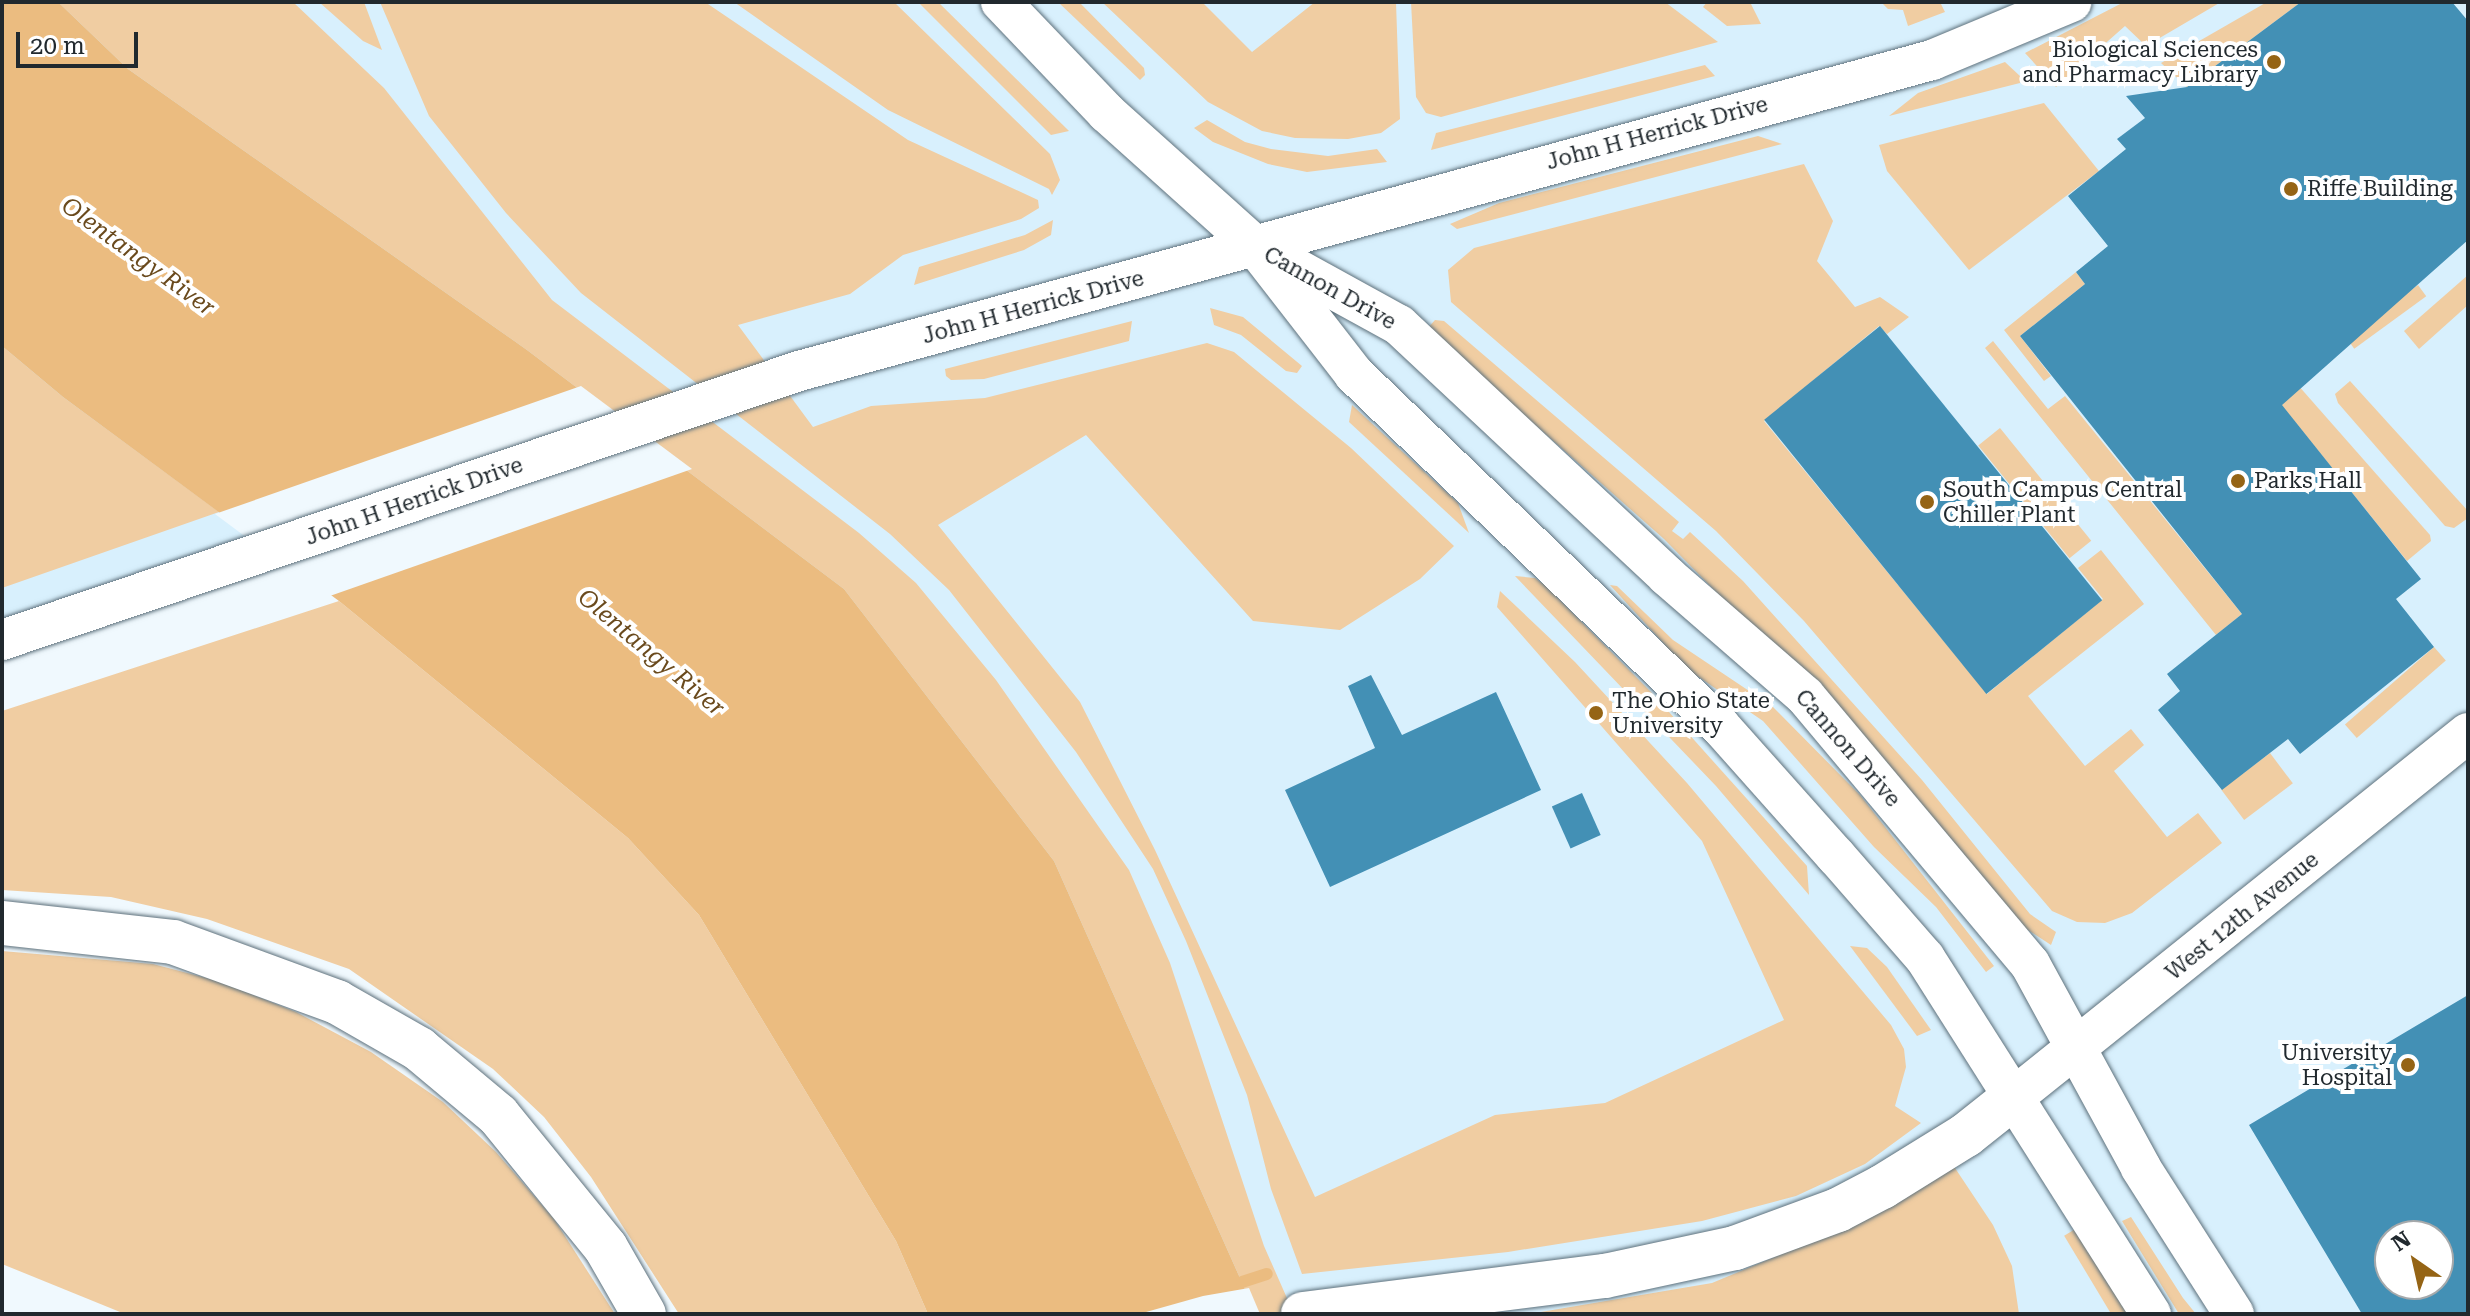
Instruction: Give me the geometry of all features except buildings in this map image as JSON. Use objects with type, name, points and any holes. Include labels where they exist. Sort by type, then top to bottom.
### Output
[{"type":"highway","points":[[2,923],[173,942],[337,1002],[419,1049],[498,1115],[606,1248],[644,1314]]},
{"type":"highway","points":[[1303,1314],[1605,1276],[1735,1248],[1882,1187],[1966,1135],[2014,1097]]},
{"type":"street","name":"Cannon Drive","points":[[1001,2],[1107,113],[1254,245],[1354,374],[1720,726],[1925,958],[2151,1314]]},
{"type":"street","name":"John H Herrick Drive","points":[[2,640],[799,371],[1932,60],[2071,2]]},
{"type":"street","name":"Cannon Drive","points":[[1254,245],[1399,325],[1667,576],[1805,696],[2030,964],[2141,1168],[2234,1314]]},
{"type":"street","name":"West 12th Avenue","points":[[2014,1097],[2468,733]]},
{"type":"shaded area","name":"The Ohio State University","points":[[2,2],[2468,2],[2468,1314],[1112,1314],[455,490],[2,640]]},
{"type":"shaded area","points":[[58,2],[293,2],[384,88],[552,300],[859,533],[916,583],[996,680],[1129,870],[1170,963],[1264,1246],[1294,1314],[1256,1314],[1054,861],[844,589],[527,350],[128,69]]},
{"type":"shaded area","points":[[319,2],[364,2],[382,50],[363,41]]},
{"type":"shaded area","points":[[380,2],[705,2],[908,140],[1038,200],[1039,208],[1021,219],[903,255],[850,294],[738,325],[813,427],[871,406],[985,398],[1207,343],[1234,352],[1351,448],[1454,546],[1420,579],[1340,630],[1253,621],[1086,435],[938,525],[1080,702],[1155,850],[1315,1197],[1495,1115],[1605,1103],[1784,1020],[1702,841],[1497,607],[1500,591],[1575,662],[1687,783],[1891,1025],[1904,1049],[1906,1067],[1895,1106],[1921,1123],[1865,1164],[1796,1196],[1702,1221],[1508,1252],[1302,1274],[1271,1189],[1247,1095],[1186,941],[1153,869],[1076,752],[949,590],[890,534],[581,293],[506,213],[429,116]]},
{"type":"shaded area","points":[[734,2],[894,2],[1050,154],[1060,180],[1052,195],[1049,189],[888,110]]},
{"type":"shaded area","points":[[918,2],[938,2],[1069,131],[1051,135]]},
{"type":"shaded area","points":[[1058,2],[1079,2],[1144,68],[1145,75],[1140,80]]},
{"type":"shaded area","points":[[1102,2],[1202,2],[1252,52],[1315,2],[1396,2],[1400,119],[1381,133],[1348,139],[1295,138],[1262,131],[1208,102]]},
{"type":"shaded area","points":[[1411,2],[1665,2],[1718,42],[1441,117],[1426,113],[1416,97]]},
{"type":"shaded area","points":[[1707,2],[1750,2],[1761,24],[1727,26],[1703,7]]},
{"type":"shaded area","points":[[1881,2],[1940,2],[1945,12],[1908,26],[1903,10],[1888,9]]},
{"type":"shaded area","points":[[2124,2],[2221,2],[2146,46],[2125,26],[2056,87],[2025,53]]},
{"type":"shaded area","points":[[2267,2],[2301,2],[2187,87],[2161,63]]},
{"type":"shaded area","points":[[2005,62],[2021,77],[2020,83],[1889,116],[1918,93]]},
{"type":"shaded area","points":[[1705,65],[1715,76],[1431,150],[1436,133]]},
{"type":"shaded area","points":[[2044,103],[2099,171],[1969,270],[1887,171],[1879,145]]},
{"type":"shaded area","points":[[1207,120],[1245,142],[1271,149],[1328,156],[1377,149],[1387,162],[1307,172],[1268,164],[1213,142],[1194,128]]},
{"type":"shaded area","points":[[1758,136],[1782,144],[1457,229],[1450,224],[1499,203]]},
{"type":"shaded area","points":[[1804,164],[1833,221],[1817,261],[1855,307],[1880,297],[1909,317],[1887,334],[1879,326],[1764,421],[1987,694],[2103,599],[2078,568],[2101,550],[2144,604],[2028,696],[2085,766],[2131,729],[2144,745],[2114,771],[2167,837],[2198,813],[2222,843],[2132,913],[2105,923],[2077,922],[2052,911],[1804,621],[1716,531],[1451,302],[1448,270],[1474,248]]},
{"type":"shaded area","points":[[1053,220],[1051,235],[1024,250],[914,285],[919,267],[1025,235]]},
{"type":"shaded area","points":[[2076,272],[2085,284],[2020,336],[2051,376],[2044,381],[2004,330]]},
{"type":"shaded area","points":[[2468,275],[2468,305],[2419,349],[2404,331]]},
{"type":"shaded area","points":[[2418,285],[2426,296],[2354,349],[2346,337]]},
{"type":"shaded area","points":[[2224,301],[2430,535],[2431,541],[2407,561],[2209,315]]},
{"type":"shaded area","points":[[1210,308],[1243,317],[1302,366],[1297,373],[1286,371],[1241,335],[1214,325]]},
{"type":"shaded area","points":[[1435,320],[1444,321],[1679,522],[1672,531],[1683,539],[1690,532],[1743,581],[1922,780],[2030,914],[2056,932],[2051,945],[2025,928],[1906,785],[1664,539],[1427,329]]},
{"type":"shaded area","points":[[1132,321],[1129,341],[984,379],[951,380],[946,376],[945,369]]},
{"type":"shaded area","points":[[1993,341],[2048,409],[2065,396],[2242,614],[2216,635],[1985,348]]},
{"type":"shaded area","points":[[2,346],[63,397],[219,512],[2,588]]},
{"type":"shaded area","points":[[2350,381],[2468,511],[2468,518],[2454,528],[2445,526],[2338,403],[2335,394]]},
{"type":"shaded area","points":[[1352,405],[1458,503],[1469,533],[1349,422]]},
{"type":"shaded area","points":[[2000,428],[2091,541],[2069,558],[1978,446]]},
{"type":"shaded area","points":[[1515,576],[1535,578],[1546,586],[1652,693],[1807,866],[1809,895],[1716,786]]},
{"type":"shaded area","points":[[1610,585],[1617,586],[1673,640],[1773,707],[1860,795],[1994,966],[1986,972],[1936,907],[1874,847],[1763,721],[1687,669]]},
{"type":"shaded area","points":[[339,601],[628,838],[699,915],[896,1241],[928,1314],[679,1314],[591,1177],[544,1117],[493,1069],[349,969],[207,919],[111,897],[2,890],[2,711]]},
{"type":"shaded area","points":[[2434,647],[2446,661],[2357,738],[2345,724]]},
{"type":"shaded area","points":[[2270,753],[2293,783],[2244,820],[2221,790]]},
{"type":"shaded area","points":[[1850,946],[1867,948],[1887,967],[1931,1030],[1917,1036]]},
{"type":"shaded area","points":[[2,951],[153,964],[218,981],[296,1012],[371,1052],[443,1102],[496,1152],[554,1219],[615,1314],[125,1314],[2,1264]]},
{"type":"shaded area","points":[[1953,1165],[1993,1225],[2012,1266],[2019,1314],[1529,1314],[1712,1283],[1873,1216]]},
{"type":"shaded area","points":[[2131,1217],[2196,1314],[2179,1314],[2122,1221]]},
{"type":"shaded area","points":[[2077,1228],[2129,1314],[2111,1314],[2064,1236]]},
{"type":"water","name":"Olentangy River","points":[[2,2],[58,2],[128,69],[527,350],[844,589],[1054,861],[1256,1314],[928,1314],[896,1241],[699,915],[628,838],[339,601],[63,397],[2,346]]},
{"type":"pier","points":[[581,386],[692,469],[327,597],[215,514]]},
{"type":"pier","points":[[1249,1288],[1260,1314],[1139,1314],[1203,1296]]},
{"type":"waterway","points":[[1242,1282],[1267,1274]]},
{"type":"place","name":"Biological Sciences and Pharmacy Library","points":[[2274,62]]},
{"type":"place","name":"Riffe Building","points":[[2291,189]]},
{"type":"place","name":"Parks Hall","points":[[2238,481]]},
{"type":"place","name":"South Campus Central Chiller Plant","points":[[1927,502]]},
{"type":"place","name":"The Ohio State University","points":[[1596,713]]},
{"type":"place","name":"University Hospital","points":[[2408,1065]]}]
